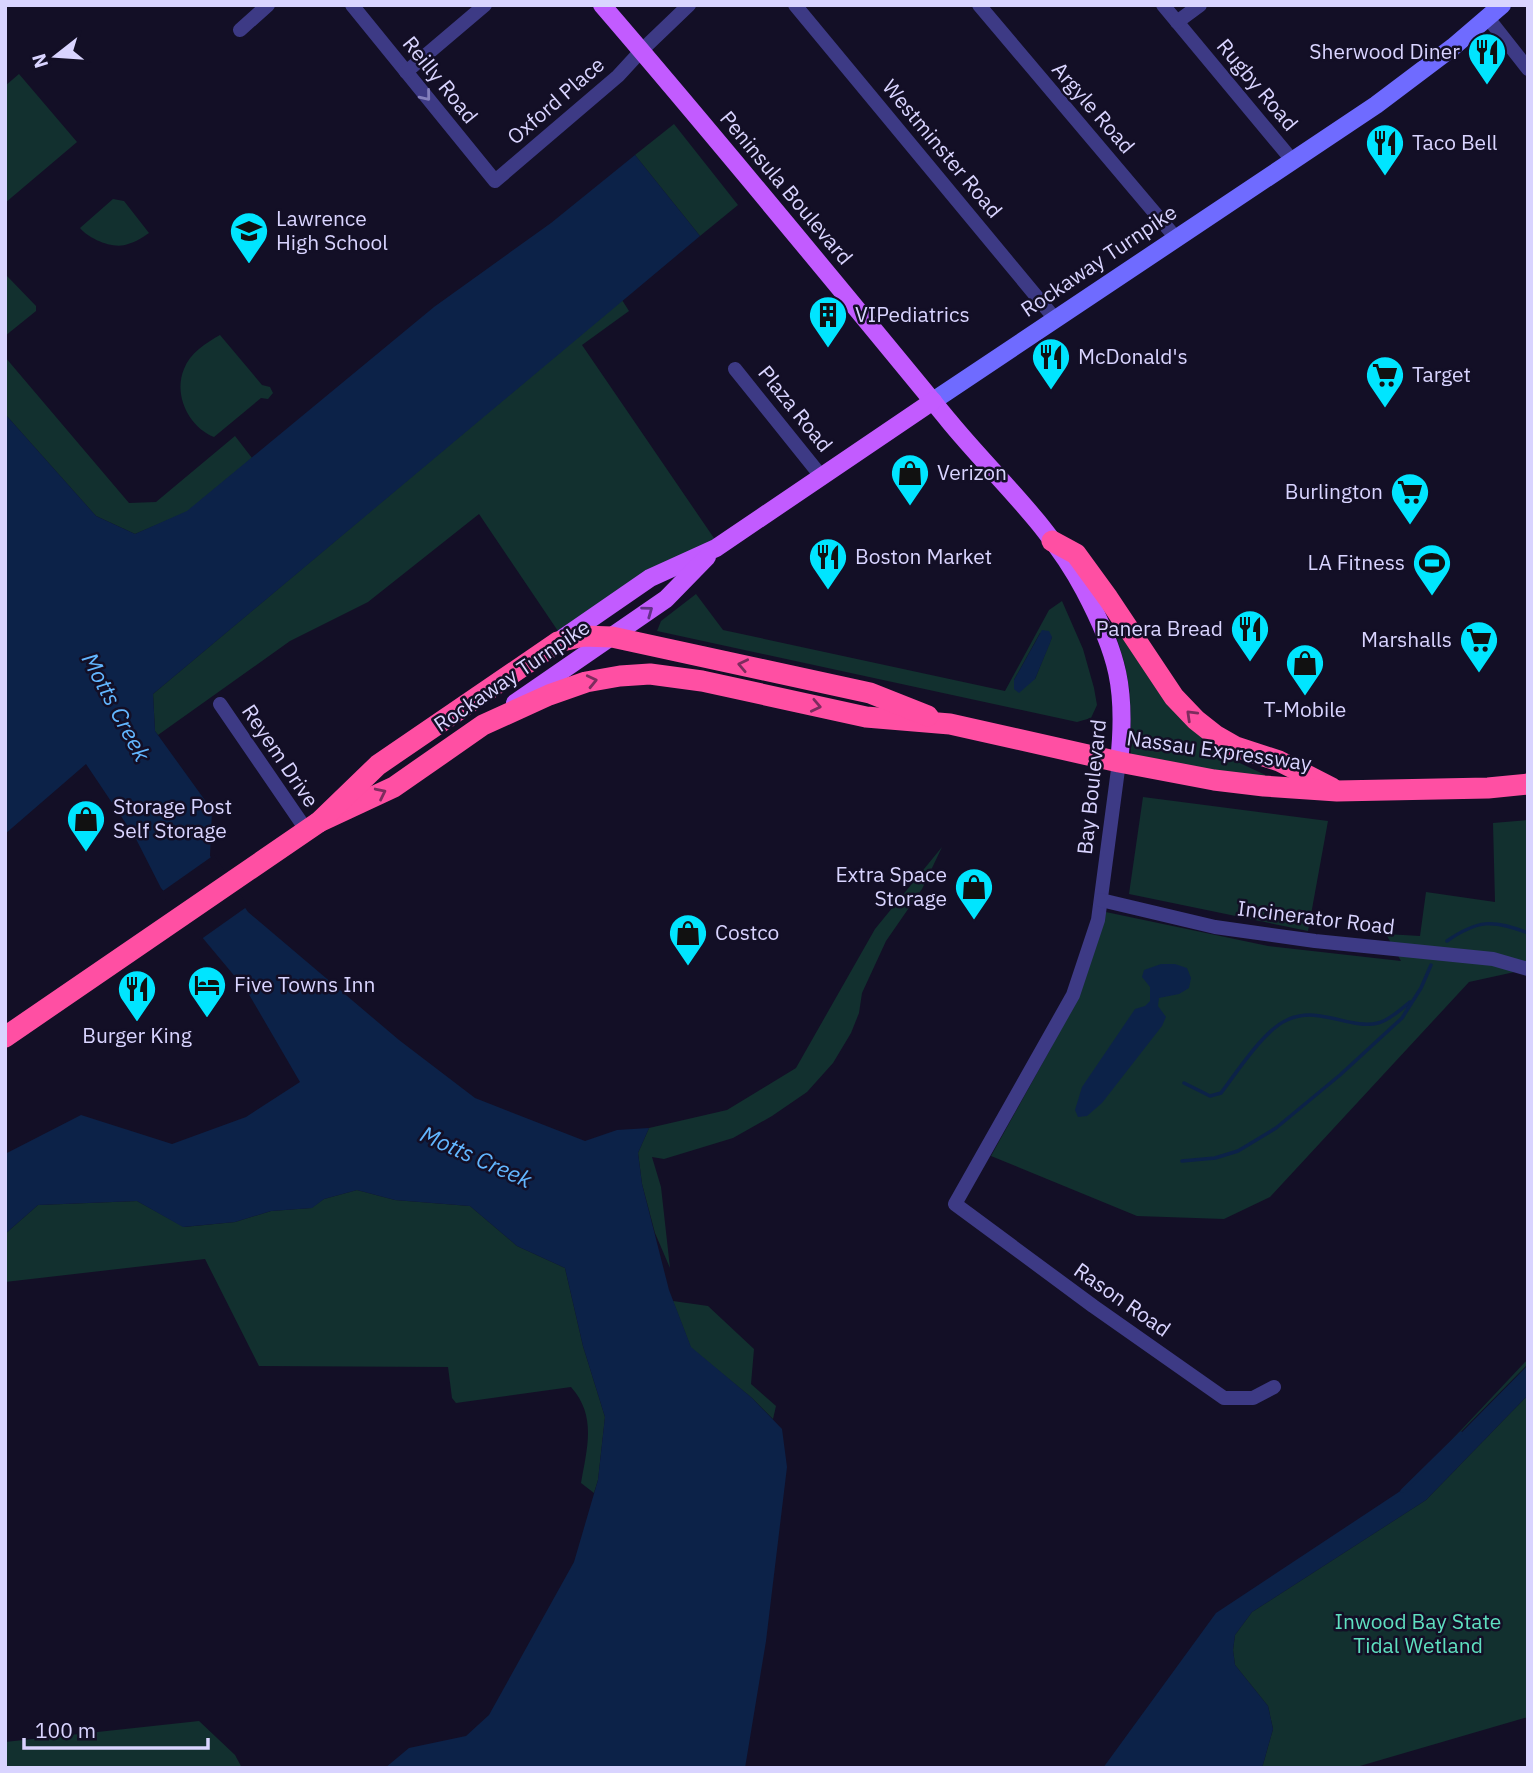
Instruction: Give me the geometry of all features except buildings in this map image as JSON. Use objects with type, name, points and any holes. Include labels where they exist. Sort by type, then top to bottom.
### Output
[{"type":"highway","points":[[1052,541],[1076,554],[1174,697],[1196,720],[1236,747],[1279,761],[1337,791]]},
{"type":"highway","name":"Nassau Expressway","points":[[558,642],[583,636],[612,637],[870,693],[950,724]]},
{"type":"highway","name":"Rockaway Turnpike","points":[[313,827],[378,765],[558,642]]},
{"type":"highway","name":"Nassau Expressway","points":[[484,725],[573,686],[611,677],[650,674],[718,684],[866,717],[950,724],[1119,762],[1214,780],[1337,791],[1488,788],[1528,784]]},
{"type":"highway","name":"Rockaway Turnpike","points":[[5,1037],[313,827],[394,787],[484,725]]},
{"type":"main road","name":"Peninsula Boulevard","points":[[603,5],[933,401]]},
{"type":"main road","name":"Rockaway Turnpike","points":[[558,642],[650,579],[716,548],[1380,102],[1502,5]]},
{"type":"main road","name":"Bay Boulevard","points":[[933,401],[1052,541],[1084,588],[1118,669],[1123,700],[1119,762]]},
{"type":"main road","name":"Rockaway Turnpike","points":[[484,725],[666,599],[716,548]]},
{"type":"street","points":[[240,30],[268,5]]},
{"type":"street","name":"Reilly Road","points":[[352,5],[412,67],[495,181]]},
{"type":"street","points":[[412,67],[485,5]]},
{"type":"street","name":"Oxford Place","points":[[495,181],[618,76],[689,5]]},
{"type":"street","name":"Westminster Road","points":[[795,5],[1056,320]]},
{"type":"street","name":"Argyle Road","points":[[979,5],[1176,238]]},
{"type":"street","name":"Rugby Road","points":[[1163,5],[1292,160]]},
{"type":"street","points":[[1177,22],[1200,5]]},
{"type":"street","points":[[1488,18],[1528,69]]},
{"type":"street","name":"Plaza Road","points":[[735,369],[821,476]]},
{"type":"street","name":"Reyem Drive","points":[[220,705],[313,827]]},
{"type":"street","name":"Bay Boulevard","points":[[955,1204],[1073,995],[1087,958],[1098,920],[1119,762]]},
{"type":"street","name":"Incinerator Road","points":[[1101,900],[1215,926],[1315,941],[1478,957],[1499,960],[1528,970]]},
{"type":"street","name":"Rason Road","points":[[955,1204],[1224,1398],[1253,1398],[1274,1387]]},
{"type":"green space","points":[[19,74],[77,142],[5,203],[5,86]]},
{"type":"green space","points":[[674,124],[738,205],[700,236],[635,155]]},
{"type":"green space","points":[[113,199],[124,201],[149,233],[131,243],[116,246],[95,239],[80,228]]},
{"type":"green space","points":[[5,277],[36,306],[36,311],[5,336]]},
{"type":"green space","points":[[622,300],[629,311],[582,345],[718,544],[562,637],[479,514],[368,602],[290,641],[158,735],[155,731],[153,694]]},
{"type":"green space","points":[[220,335],[262,385],[270,387],[273,393],[268,399],[261,398],[214,437],[197,426],[191,418],[182,399],[181,379],[194,353]]},
{"type":"green space","points":[[5,357],[129,503],[156,502],[235,436],[252,458],[187,512],[135,534],[96,516],[5,414]]},
{"type":"green space","points":[[696,594],[723,630],[1005,691],[1049,610],[1062,601],[1083,649],[1097,705],[1091,718],[1077,722],[657,631],[661,621]],"holes":[[[1040,633],[1052,637],[1035,679],[1014,680]]]},
{"type":"green space","points":[[1105,599],[1203,738],[1229,758],[1285,784],[1131,764],[1130,693],[1125,665]]},
{"type":"green space","points":[[1143,797],[1328,821],[1308,931],[1129,894]]},
{"type":"green space","points":[[1528,820],[1528,969],[1469,982],[1270,1197],[1224,1219],[1137,1216],[991,1156],[1052,1046],[1101,911],[1268,946],[1401,961],[1386,934],[1420,936],[1426,892],[1495,902],[1493,823]]},
{"type":"green space","points":[[942,847],[922,889],[886,941],[862,993],[859,1013],[851,1033],[833,1063],[807,1092],[733,1138],[664,1159],[652,1157],[661,1187],[670,1268],[655,1233],[642,1184],[638,1153],[649,1128],[727,1110],[796,1068],[875,929]]},
{"type":"green space","points":[[357,1190],[395,1200],[470,1206],[517,1246],[565,1268],[583,1346],[605,1417],[594,1493],[581,1483],[587,1445],[587,1421],[579,1398],[571,1387],[456,1403],[452,1398],[448,1367],[259,1366],[205,1259],[5,1282],[5,1234],[38,1205],[137,1201],[184,1227],[235,1222],[271,1211],[311,1208],[324,1199]]},
{"type":"green space","points":[[673,1301],[708,1306],[754,1349],[751,1384],[776,1406],[773,1419],[752,1398],[691,1348]]},
{"type":"green space","points":[[1528,1359],[1528,1364],[1431,1462]]},
{"type":"green space","name":"Inwood Bay State Tidal Wetland","points":[[1528,1395],[1528,1717],[1353,1768],[1262,1768],[1273,1729],[1268,1706],[1235,1665],[1235,1635],[1252,1612],[1426,1500]]},
{"type":"green space","points":[[199,1721],[235,1755],[242,1768],[6,1768],[5,1742]]},
{"type":"water","name":"Motts Creek","points":[[635,155],[700,236],[153,694],[155,731],[212,810],[210,856],[248,912],[399,1040],[475,1098],[585,1141],[617,1130],[649,1128],[638,1153],[642,1184],[669,1290],[691,1347],[752,1398],[782,1429],[787,1467],[766,1641],[745,1768],[385,1768],[409,1748],[466,1736],[489,1715],[574,1562],[598,1480],[605,1417],[583,1346],[565,1268],[517,1246],[470,1206],[395,1200],[357,1190],[324,1199],[312,1208],[271,1211],[235,1222],[183,1227],[137,1201],[38,1205],[5,1234],[5,1154],[81,1115],[172,1144],[246,1117],[300,1082],[247,991],[161,888],[135,837],[86,764],[5,834],[5,414],[96,516],[135,534],[187,511],[434,307],[551,223]]},
{"type":"water","points":[[1042,630],[1049,631],[1052,637],[1050,643],[1035,679],[1019,693],[1014,689],[1014,680]]},
{"type":"water","points":[[1161,964],[1175,964],[1187,968],[1191,978],[1189,988],[1179,994],[1159,998],[1158,1006],[1166,1017],[1162,1026],[1102,1103],[1087,1116],[1078,1117],[1075,1110],[1082,1087],[1135,1009],[1150,1001],[1150,987],[1142,977],[1144,970]]},
{"type":"water","points":[[1528,1365],[1528,1395],[1426,1500],[1252,1612],[1235,1635],[1235,1665],[1268,1706],[1273,1729],[1262,1768],[1103,1768],[1216,1613],[1411,1484]]},
{"type":"pier","points":[[214,855],[248,906],[200,940],[160,893]]},
{"type":"waterway","points":[[1447,941],[1467,929],[1486,924],[1505,925],[1528,933]]},
{"type":"waterway","points":[[1182,1161],[1215,1158],[1238,1151],[1276,1128],[1340,1075],[1402,1018],[1421,988],[1431,965]]},
{"type":"waterway","points":[[1184,1083],[1210,1096],[1221,1093],[1260,1042],[1287,1020],[1311,1015],[1356,1023],[1378,1023],[1391,1017],[1410,1002]]},
{"type":"waterway","points":[[1402,1491],[1461,1433]]},
{"type":"place","name":"Sherwood Diner","points":[[1487,86]]},
{"type":"place","name":"Taco Bell","points":[[1385,177]]},
{"type":"place","name":"Lawrence High School","points":[[249,265]]},
{"type":"place","name":"VIPediatrics","points":[[828,349]]},
{"type":"place","name":"McDonald's","points":[[1051,391]]},
{"type":"place","name":"Target","points":[[1385,409]]},
{"type":"place","name":"Verizon","points":[[910,507]]},
{"type":"place","name":"Burlington","points":[[1410,526]]},
{"type":"place","name":"Boston Market","points":[[828,591]]},
{"type":"place","name":"LA Fitness","points":[[1432,597]]},
{"type":"place","name":"Panera Bread","points":[[1250,663]]},
{"type":"place","name":"Marshalls","points":[[1479,674]]},
{"type":"place","name":"T-Mobile","points":[[1305,697]]},
{"type":"place","name":"Storage Post Self Storage","points":[[86,853]]},
{"type":"place","name":"Extra Space Storage","points":[[974,921]]},
{"type":"place","name":"Costco","points":[[688,967]]},
{"type":"place","name":"Five Towns Inn","points":[[207,1019]]},
{"type":"place","name":"Burger King","points":[[137,1023]]}]
